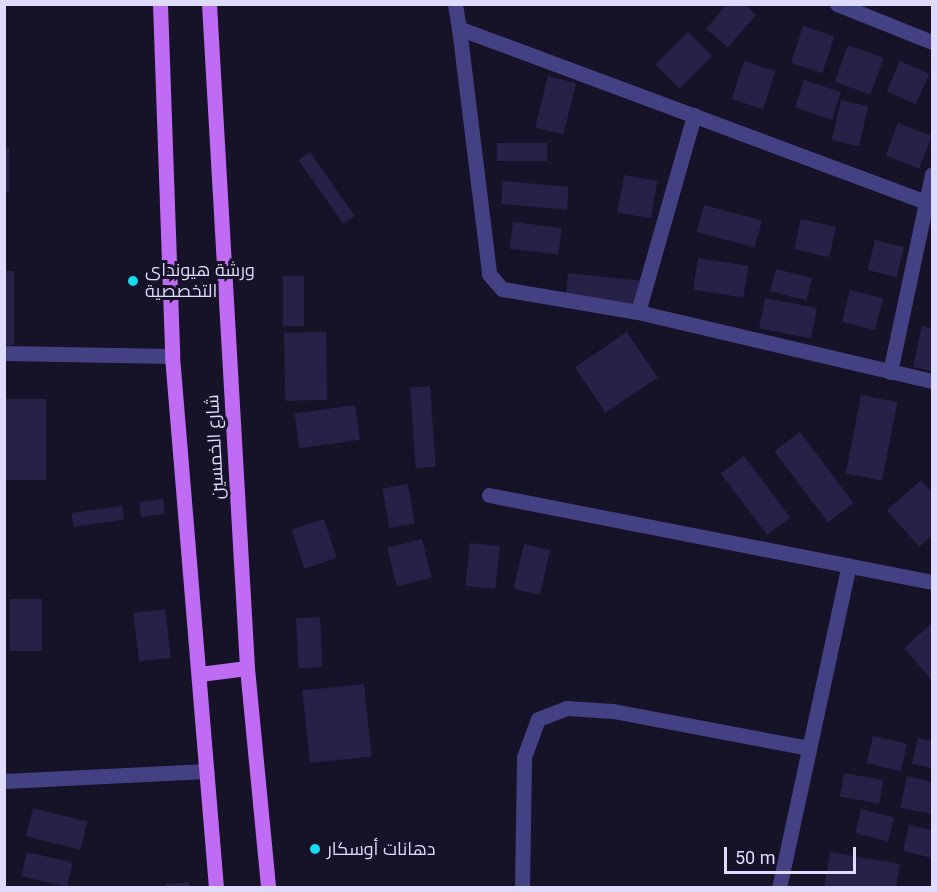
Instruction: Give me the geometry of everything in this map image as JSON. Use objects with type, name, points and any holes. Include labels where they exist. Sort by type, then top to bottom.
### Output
[{"type":"main road","name":"شارع الخمسين","points":[[160,4],[172,356],[216,888]]},
{"type":"main road","name":"شارع الخمسين","points":[[209,4],[247,668],[268,888]]},
{"type":"main road","points":[[200,674],[247,668]]},
{"type":"street","points":[[455,4],[489,274],[502,290],[638,312],[933,381]]},
{"type":"street","points":[[837,4],[933,42]]},
{"type":"street","points":[[459,28],[927,202]]},
{"type":"street","points":[[638,312],[694,115]]},
{"type":"street","points":[[890,372],[933,174]]},
{"type":"street","points":[[4,353],[172,356]]},
{"type":"street","points":[[489,495],[933,582]]},
{"type":"street","points":[[779,888],[849,565]]},
{"type":"street","points":[[522,888],[524,757],[538,720],[566,708],[613,711],[810,748]]},
{"type":"street","points":[[4,781],[207,771]]},
{"type":"building","points":[[727,4],[744,4],[756,15],[728,47],[706,29]]},
{"type":"building","points":[[803,26],[834,36],[822,73],[791,63]]},
{"type":"building","points":[[688,32],[712,56],[680,89],[655,65]]},
{"type":"building","points":[[848,45],[884,58],[870,95],[835,82]]},
{"type":"building","points":[[744,61],[775,71],[763,109],[732,99]]},
{"type":"building","points":[[900,61],[929,74],[916,104],[887,91]]},
{"type":"building","points":[[548,76],[576,83],[563,134],[535,127]]},
{"type":"building","points":[[804,80],[841,92],[832,120],[795,108]]},
{"type":"building","points":[[841,100],[868,106],[859,146],[832,140]]},
{"type":"building","points":[[898,123],[932,136],[919,169],[885,156]]},
{"type":"building","points":[[497,143],[547,143],[547,161],[497,161]]},
{"type":"building","points":[[4,148],[9,148],[9,192],[4,192]]},
{"type":"building","points":[[310,152],[355,216],[343,224],[299,160]]},
{"type":"building","points":[[624,175],[657,181],[651,218],[617,212]]},
{"type":"building","points":[[503,181],[569,187],[567,210],[501,204]]},
{"type":"building","points":[[704,205],[762,221],[755,248],[697,232]]},
{"type":"building","points":[[801,219],[836,227],[829,257],[794,249]]},
{"type":"building","points":[[513,222],[562,228],[558,255],[510,249]]},
{"type":"building","points":[[875,240],[904,247],[897,277],[868,270]]},
{"type":"building","points":[[698,258],[748,266],[743,298],[693,290]]},
{"type":"building","points":[[776,269],[812,278],[806,300],[770,291]]},
{"type":"building","points":[[4,271],[14,271],[14,345],[4,345]]},
{"type":"building","points":[[568,273],[640,281],[637,304],[565,297]]},
{"type":"building","points":[[283,276],[304,276],[304,326],[283,326]]},
{"type":"building","points":[[850,290],[883,298],[875,330],[842,322]]},
{"type":"building","points":[[765,298],[817,308],[811,339],[759,328]]},
{"type":"building","points":[[922,326],[932,328],[932,371],[913,367]]},
{"type":"building","points":[[326,332],[327,400],[285,401],[284,333]]},
{"type":"building","points":[[627,332],[658,378],[606,413],[575,367]]},
{"type":"building","points":[[430,386],[436,467],[416,468],[410,387]]},
{"type":"building","points":[[861,395],[897,402],[882,481],[846,474]]},
{"type":"building","points":[[5,399],[46,399],[46,480],[5,480]]},
{"type":"building","points":[[355,405],[360,440],[299,448],[295,413]]},
{"type":"building","points":[[800,432],[854,503],[828,522],[774,451]]},
{"type":"building","points":[[744,456],[790,517],[767,535],[721,473]]},
{"type":"building","points":[[921,480],[932,493],[932,535],[919,547],[887,510]]},
{"type":"building","points":[[408,484],[415,523],[389,528],[382,489]]},
{"type":"building","points":[[163,499],[165,514],[141,517],[139,502]]},
{"type":"building","points":[[122,506],[124,520],[73,527],[71,513]]},
{"type":"building","points":[[324,519],[337,558],[304,568],[292,530]]},
{"type":"building","points":[[422,539],[432,578],[397,587],[387,548]]},
{"type":"building","points":[[470,543],[500,546],[495,589],[466,586]]},
{"type":"building","points":[[524,544],[550,550],[540,595],[514,589]]},
{"type":"building","points":[[10,599],[42,599],[42,651],[10,651]]},
{"type":"building","points":[[165,609],[171,658],[139,662],[133,613]]},
{"type":"building","points":[[320,617],[323,667],[299,668],[296,618]]},
{"type":"building","points":[[932,623],[932,681],[904,648]]},
{"type":"building","points":[[364,684],[372,757],[310,763],[302,690]]},
{"type":"building","points":[[873,736],[907,744],[901,771],[867,763]]},
{"type":"building","points":[[918,738],[932,741],[932,768],[912,764]]},
{"type":"building","points":[[844,773],[883,780],[879,804],[840,797]]},
{"type":"building","points":[[907,776],[932,782],[932,814],[900,808]]},
{"type":"building","points":[[33,808],[87,822],[80,850],[26,836]]},
{"type":"building","points":[[861,809],[894,817],[888,841],[855,833]]},
{"type":"building","points":[[909,825],[932,830],[932,858],[903,851]]},
{"type":"building","points":[[27,852],[73,863],[67,887],[21,876]]},
{"type":"building","points":[[830,852],[900,864],[896,888],[824,888]]},
{"type":"building","points":[[189,882],[190,888],[166,888],[166,884]]},
{"type":"place","name":"ورشة هيونداي التخصصية","points":[[133,281]]},
{"type":"place","name":"دهانات أوسكار","points":[[315,849]]}]
